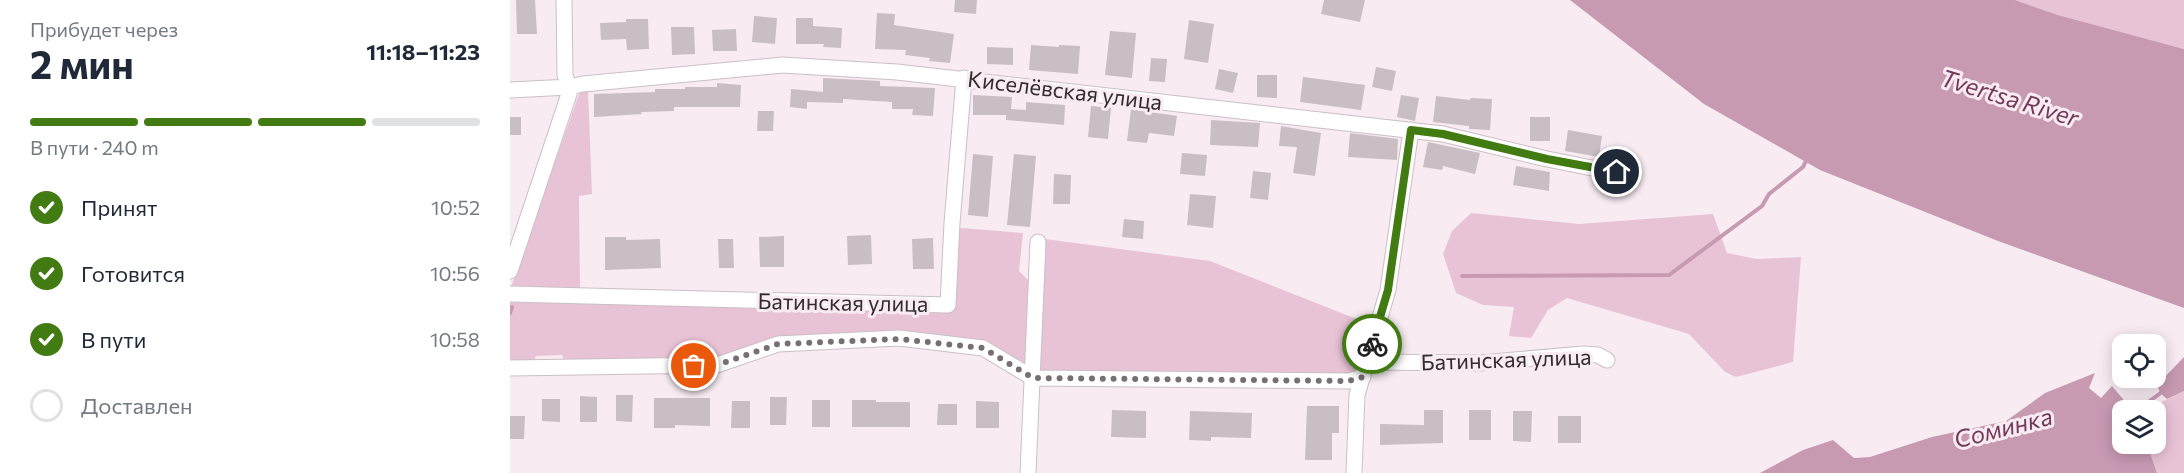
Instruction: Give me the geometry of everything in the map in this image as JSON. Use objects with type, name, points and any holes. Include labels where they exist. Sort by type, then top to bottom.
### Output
[{"type":"street","points":[[510,271],[569,94],[565,75],[564,0]]},
{"type":"street","name":"Киселёвская улица","points":[[510,90],[569,87],[783,65],[832,67],[964,78],[1443,134],[1547,159],[1617,172]]},
{"type":"street","name":"Батинская улица","points":[[510,294],[948,305],[964,78]]},
{"type":"street","points":[[1354,473],[1357,396],[1388,290],[1411,130]]},
{"type":"street","points":[[1028,473],[1038,242]]},
{"type":"street","name":"Батинская улица","points":[[510,368],[717,365],[778,344],[899,339],[983,348],[1033,378]]},
{"type":"street","name":"Батинская улица","points":[[1367,362],[1480,363],[1583,354],[1598,355],[1608,360]]},
{"type":"street","points":[[1033,378],[1348,381],[1363,377]]},
{"type":"shaded area","points":[[2015,0],[2184,0],[2184,49],[2058,15]]},
{"type":"shaded area","points":[[583,90],[588,90],[592,194],[579,196],[580,291],[511,287],[579,94]]},
{"type":"shaded area","points":[[1471,213],[1579,224],[1713,214],[1727,253],[1757,259],[1801,257],[1793,362],[1736,377],[1725,372],[1689,334],[1567,298],[1548,310],[1531,338],[1509,336],[1514,307],[1483,305],[1456,293],[1443,254],[1452,231]]},
{"type":"shaded area","points":[[961,228],[1023,233],[1019,271],[1028,280],[1031,289],[1027,369],[984,344],[778,341],[713,361],[564,360],[562,355],[536,356],[534,361],[510,364],[510,300],[950,308],[954,231]]},
{"type":"shaded area","points":[[1045,239],[1210,261],[1369,324],[1359,374],[1047,373],[1035,368],[1039,279]]},
{"type":"shaded area","points":[[2184,391],[2184,473],[2157,473],[2150,454],[2166,454],[2166,400]]},
{"type":"water","name":"Tvertsa River","points":[[1570,0],[2015,0],[2058,15],[2184,49],[2184,308],[1998,241],[1820,170],[1704,104]]},
{"type":"water","points":[[2184,357],[2184,391],[2167,399],[2158,388],[2166,388],[2166,376]]},
{"type":"water","points":[[2095,373],[2089,388],[2101,398],[2112,386],[2124,400],[2112,400],[2112,454],[2150,454],[2157,473],[1760,473],[1803,450],[1833,440],[1854,458],[1870,457],[1932,437],[2006,421],[2045,393]]},
{"type":"building","points":[[516,0],[535,0],[537,34],[517,34]]},
{"type":"building","points":[[955,0],[977,0],[976,14],[954,12]]},
{"type":"building","points":[[1324,0],[1365,0],[1360,22],[1321,14]]},
{"type":"building","points":[[877,13],[895,14],[894,25],[954,34],[950,63],[905,55],[906,50],[875,49]]},
{"type":"building","points":[[754,16],[777,18],[775,44],[752,42]]},
{"type":"building","points":[[796,18],[813,18],[813,26],[842,28],[841,48],[823,47],[824,44],[796,44]]},
{"type":"building","points":[[626,19],[648,19],[649,49],[627,50],[626,39],[601,40],[600,23],[626,22]]},
{"type":"building","points":[[1189,20],[1214,24],[1208,63],[1184,59]]},
{"type":"building","points":[[671,27],[694,27],[695,54],[672,55]]},
{"type":"building","points":[[736,29],[737,51],[713,51],[712,30]]},
{"type":"building","points":[[1110,31],[1136,33],[1132,78],[1105,75]]},
{"type":"building","points":[[1031,45],[1080,46],[1078,74],[1029,70]]},
{"type":"building","points":[[987,47],[1013,48],[1013,65],[987,64]]},
{"type":"building","points":[[1151,58],[1167,59],[1165,82],[1149,81]]},
{"type":"building","points":[[1376,67],[1396,71],[1392,91],[1372,87]]},
{"type":"building","points":[[1219,69],[1238,73],[1233,93],[1215,89]]},
{"type":"building","points":[[1257,75],[1277,75],[1277,98],[1257,97]]},
{"type":"building","points":[[1303,77],[1365,85],[1361,110],[1300,102]]},
{"type":"building","points":[[823,78],[880,81],[880,86],[935,88],[933,116],[912,115],[913,109],[892,109],[892,102],[843,99],[843,103],[807,102],[807,109],[790,107],[791,89],[823,92]]},
{"type":"building","points":[[717,83],[741,85],[740,107],[674,107],[674,111],[594,117],[594,94],[655,92],[655,89],[685,89],[685,87],[717,87]]},
{"type":"building","points":[[973,95],[1012,97],[1011,109],[1026,110],[1026,102],[1065,105],[1064,125],[1006,120],[1006,115],[973,115]]},
{"type":"building","points":[[1401,95],[1419,98],[1415,121],[1397,117]]},
{"type":"building","points":[[1436,96],[1470,100],[1471,98],[1492,99],[1490,130],[1469,129],[1469,126],[1433,122]]},
{"type":"building","points":[[1091,106],[1111,108],[1108,139],[1088,137]]},
{"type":"building","points":[[1131,109],[1177,116],[1174,136],[1149,133],[1147,143],[1127,141]]},
{"type":"building","points":[[758,111],[774,111],[773,131],[757,131]]},
{"type":"building","points":[[510,117],[521,117],[521,135],[510,135]]},
{"type":"building","points":[[1530,117],[1550,117],[1550,141],[1530,141]]},
{"type":"building","points":[[1211,120],[1260,123],[1258,147],[1210,145]]},
{"type":"building","points":[[1281,126],[1321,133],[1315,176],[1293,173],[1297,147],[1279,146]]},
{"type":"building","points":[[1568,130],[1602,136],[1599,157],[1565,151]]},
{"type":"building","points":[[1350,133],[1398,139],[1397,160],[1348,157]]},
{"type":"building","points":[[1428,142],[1480,153],[1475,174],[1443,166],[1442,170],[1423,167]]},
{"type":"building","points":[[1182,153],[1207,155],[1205,176],[1180,174]]},
{"type":"building","points":[[973,154],[993,156],[988,217],[968,215]]},
{"type":"building","points":[[1014,154],[1036,156],[1030,227],[1007,225]]},
{"type":"building","points":[[1516,166],[1550,172],[1549,191],[1513,185]]},
{"type":"building","points":[[1253,171],[1271,173],[1268,200],[1250,198]]},
{"type":"building","points":[[1054,174],[1071,175],[1070,204],[1053,204]]},
{"type":"building","points":[[1190,194],[1216,196],[1213,228],[1187,225]]},
{"type":"building","points":[[1124,219],[1144,221],[1143,239],[1122,237]]},
{"type":"building","points":[[871,235],[872,264],[848,265],[847,236]]},
{"type":"building","points":[[784,236],[784,267],[760,267],[759,237]]},
{"type":"building","points":[[605,237],[626,237],[626,240],[660,239],[661,268],[605,270]]},
{"type":"building","points":[[933,238],[934,269],[913,269],[912,239]]},
{"type":"building","points":[[718,239],[733,239],[734,268],[719,268]]},
{"type":"building","points":[[616,395],[633,395],[632,422],[616,421]]},
{"type":"building","points":[[580,396],[597,397],[597,422],[580,422]]},
{"type":"building","points":[[770,397],[787,397],[786,425],[770,425]]},
{"type":"building","points":[[654,398],[710,398],[710,426],[675,425],[675,428],[654,428]]},
{"type":"building","points":[[542,399],[560,399],[560,422],[542,421]]},
{"type":"building","points":[[812,400],[830,400],[830,427],[812,427]]},
{"type":"building","points":[[852,400],[910,402],[910,427],[852,427]]},
{"type":"building","points":[[732,401],[750,401],[750,428],[731,428]]},
{"type":"building","points":[[976,401],[999,402],[999,428],[976,428]]},
{"type":"building","points":[[938,404],[957,404],[957,425],[937,425]]},
{"type":"building","points":[[1307,406],[1339,406],[1339,433],[1332,433],[1332,460],[1305,460]]},
{"type":"building","points":[[1112,410],[1146,411],[1146,438],[1111,437]]},
{"type":"building","points":[[1424,410],[1443,410],[1443,443],[1380,445],[1380,424],[1424,425]]},
{"type":"building","points":[[1469,410],[1491,410],[1491,440],[1469,440]]},
{"type":"building","points":[[1190,411],[1252,413],[1251,438],[1211,437],[1211,441],[1189,440]]},
{"type":"building","points":[[1513,411],[1532,411],[1531,442],[1513,441]]},
{"type":"building","points":[[510,416],[525,416],[524,439],[510,439]]},
{"type":"building","points":[[1558,416],[1581,416],[1581,443],[1558,443]]},
{"type":"waterway","points":[[1462,276],[1669,275],[1762,206],[1769,194],[1803,167],[1807,159]]},
{"type":"waterway","points":[[510,313],[512,307]]},
{"type":"waterway","name":"Соминка","points":[[2151,400],[2162,392]]},
{"type":"way so far","points":[[694,366],[717,365],[778,344],[899,339],[983,348],[1033,378],[1348,381],[1363,377],[1372,344]]},
{"type":"route","points":[[1372,344],[1388,290],[1411,130],[1443,134],[1547,159],[1617,172]]}]
